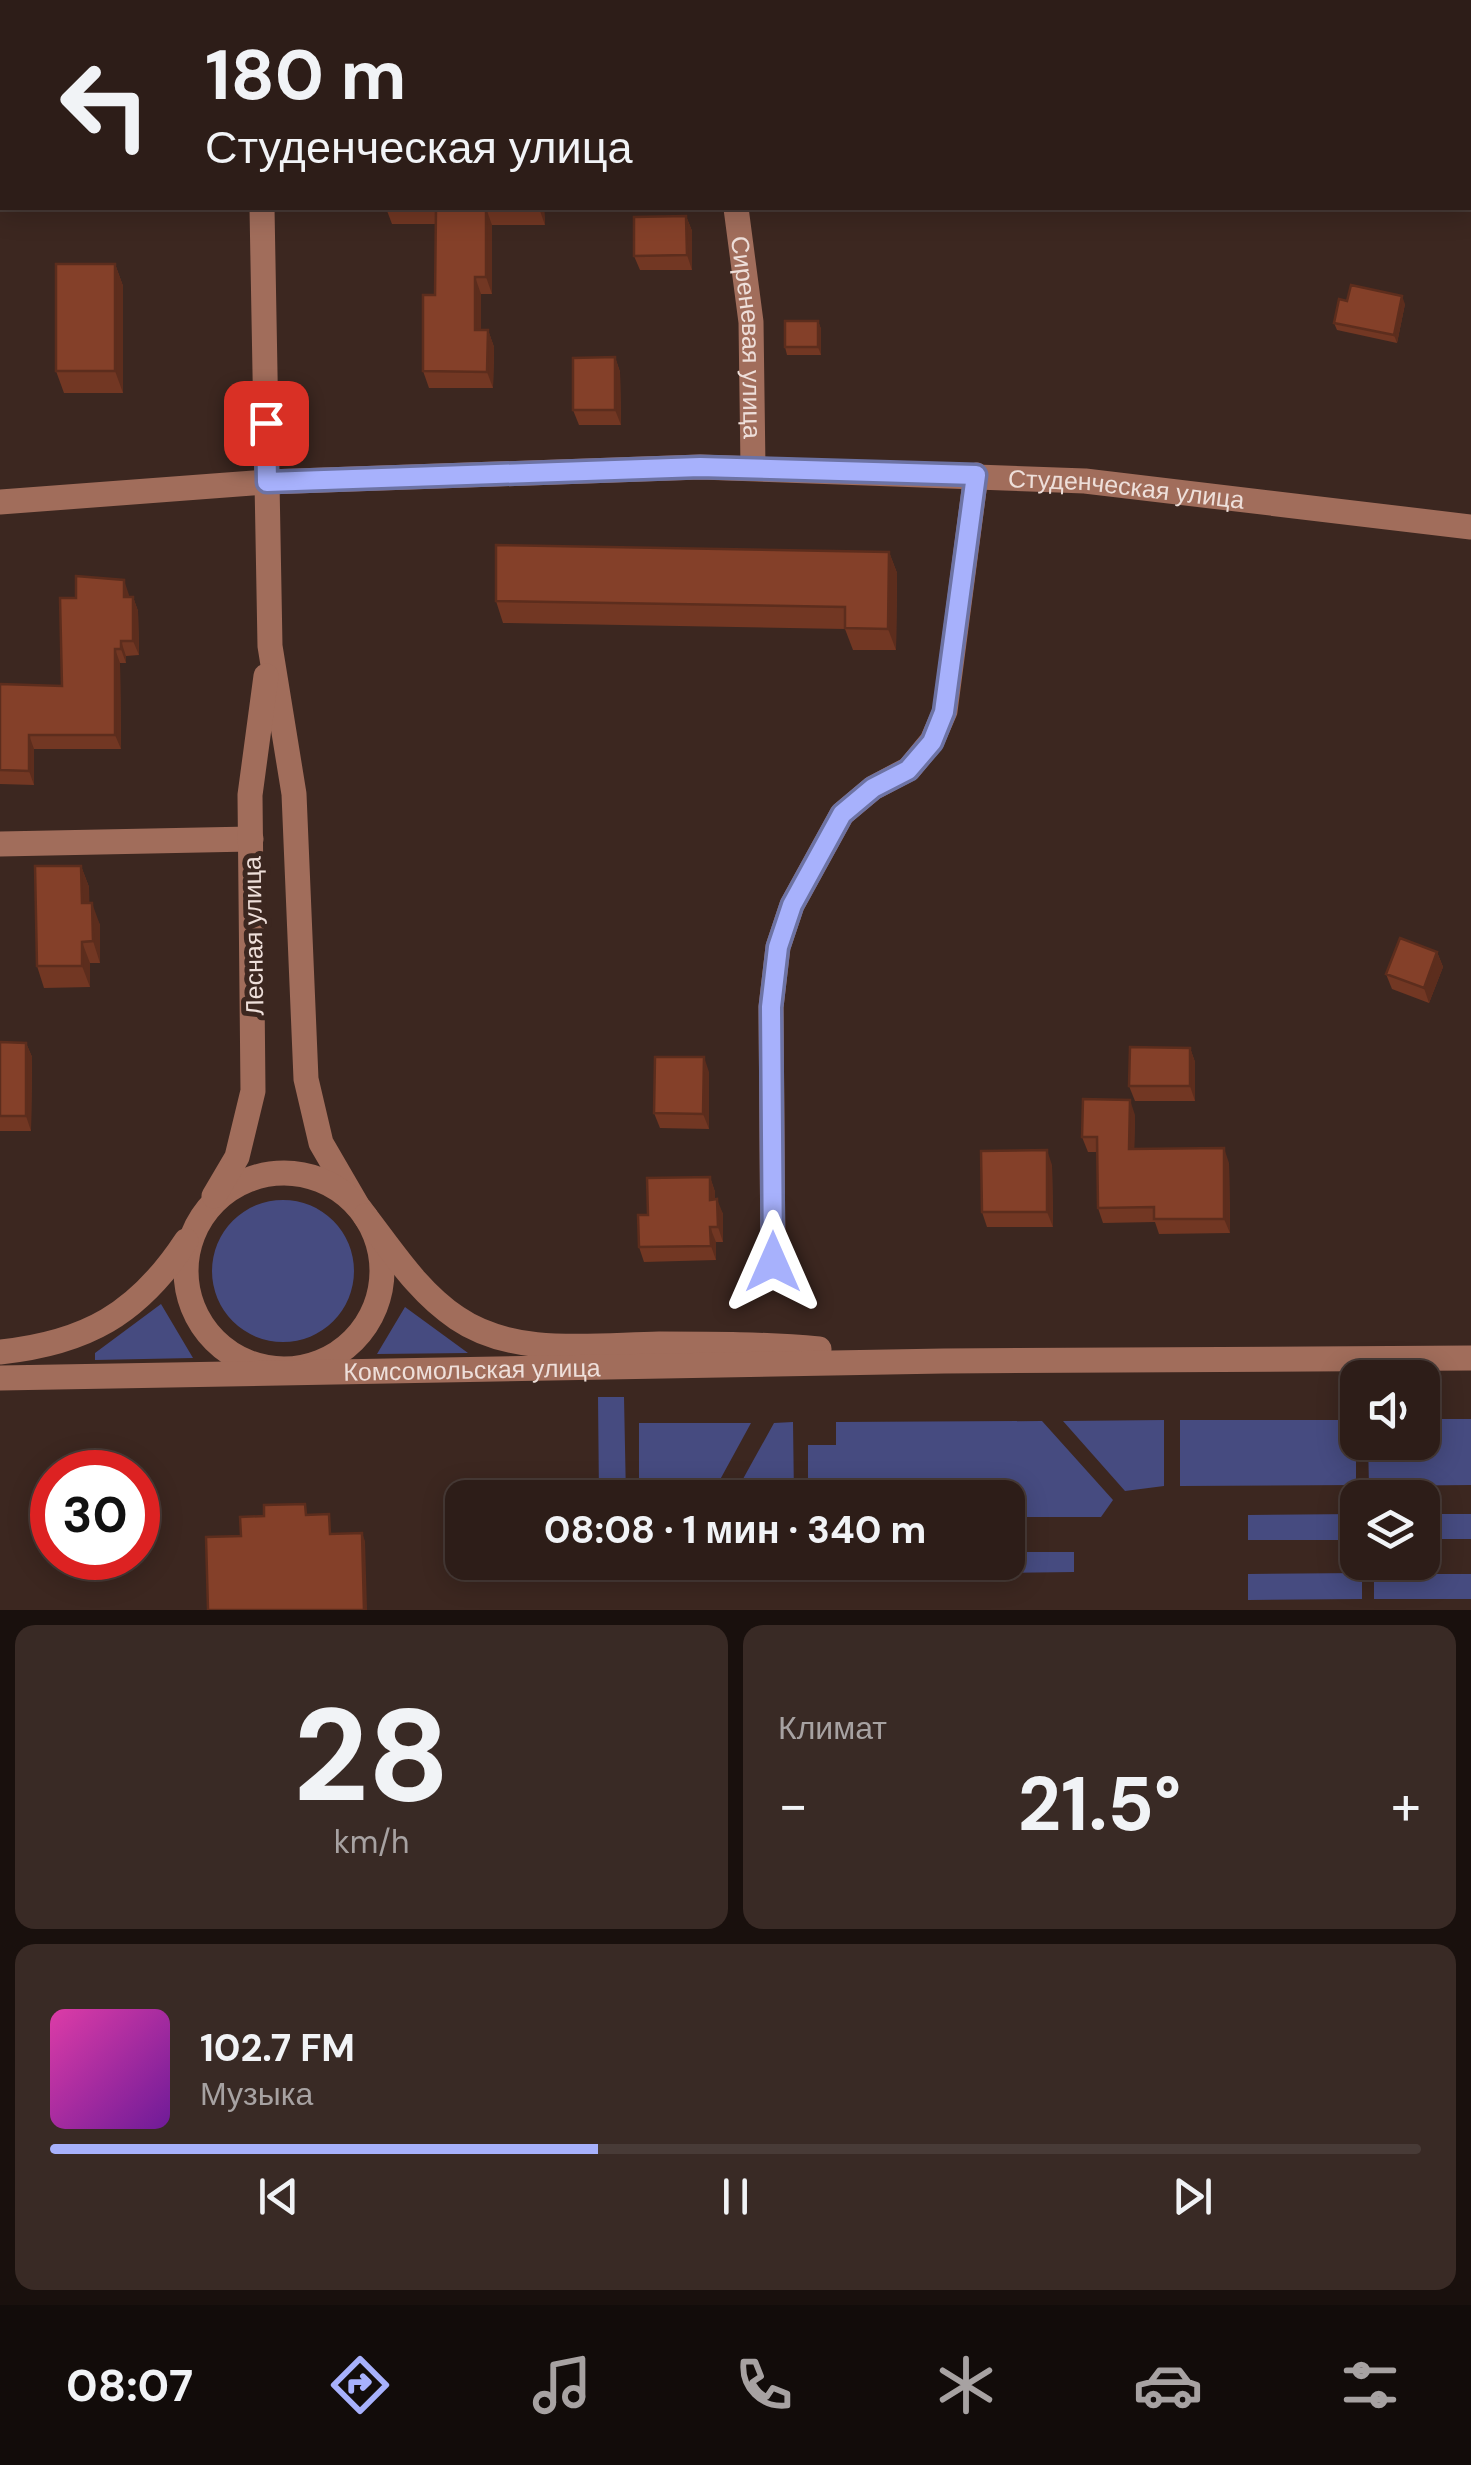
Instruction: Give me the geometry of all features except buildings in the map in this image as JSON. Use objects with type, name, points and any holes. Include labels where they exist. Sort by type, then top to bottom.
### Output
[{"type":"street","name":"Лесная улица","points":[[262,210],[270,646],[294,794],[309,1100],[321,1144],[361,1210]]},
{"type":"street","name":"Сиреневая улица","points":[[736,210],[753,352],[753,468]]},
{"type":"street","name":"Студенческая улица","points":[[0,502],[267,482],[753,468],[976,475],[1144,486],[1471,527]]},
{"type":"street","points":[[773,1262],[771,1007],[778,947],[792,905],[842,814],[873,788],[908,770],[944,712],[976,475]]},
{"type":"street","name":"Лесная улица","points":[[201,1217],[237,1156],[251,1110],[250,795],[270,646]]},
{"type":"street","points":[[0,844],[251,839]]},
{"type":"street","points":[[0,1352],[66,1342],[108,1321],[155,1281],[201,1217],[237,1184],[274,1173],[320,1179],[361,1210],[382,1258],[380,1292],[374,1310],[342,1350],[288,1369],[230,1354],[195,1314],[186,1263],[201,1217]]},
{"type":"street","name":"Комсомольская улица","points":[[361,1210],[428,1295],[458,1319],[500,1338],[554,1345],[767,1344],[944,1361]]},
{"type":"street","name":"Комсомольская улица","points":[[0,1378],[944,1361],[1471,1358]]},
{"type":"street","points":[[249,1372],[327,1370]]},
{"type":"shaded area","points":[[283,1200],[310,1205],[333,1221],[349,1244],[354,1271],[349,1298],[333,1321],[310,1337],[283,1342],[256,1337],[233,1321],[217,1298],[212,1271],[217,1244],[233,1221],[256,1205]]},
{"type":"shaded area","points":[[161,1304],[193,1358],[95,1360],[95,1353]]},
{"type":"shaded area","points":[[405,1307],[468,1353],[377,1354]]},
{"type":"shaded area","points":[[598,1397],[624,1397],[626,1480],[599,1480]]},
{"type":"shaded area","points":[[1440,1419],[1471,1419],[1471,1485],[1440,1485],[1440,1480],[1369,1480],[1368,1460],[1440,1460]]},
{"type":"shaded area","points":[[1164,1420],[1164,1486],[1125,1491],[1063,1421]]},
{"type":"shaded area","points":[[1180,1420],[1340,1420],[1340,1460],[1356,1460],[1356,1480],[1340,1480],[1340,1485],[1180,1486]]},
{"type":"shaded area","points":[[1042,1421],[1113,1500],[1101,1517],[1025,1517],[1025,1480],[808,1480],[808,1445],[836,1445],[836,1422]]},
{"type":"shaded area","points":[[793,1422],[794,1480],[742,1480],[774,1423]]},
{"type":"shaded area","points":[[639,1423],[751,1423],[720,1480],[639,1480]]},
{"type":"shaded area","points":[[1340,1514],[1340,1540],[1248,1540],[1248,1515]]},
{"type":"shaded area","points":[[1440,1514],[1471,1514],[1471,1539],[1440,1539]]},
{"type":"shaded area","points":[[1025,1552],[1074,1552],[1074,1572],[1025,1573]]},
{"type":"shaded area","points":[[1340,1573],[1340,1580],[1362,1580],[1362,1599],[1248,1600],[1248,1574]]},
{"type":"shaded area","points":[[1440,1574],[1471,1574],[1471,1599],[1374,1599],[1374,1580],[1440,1580]]},
{"type":"route","points":[[266,423],[267,482],[700,467],[976,475],[944,712],[932,742],[908,770],[873,788],[842,814],[792,905],[778,947],[771,1007],[773,1262]]}]
